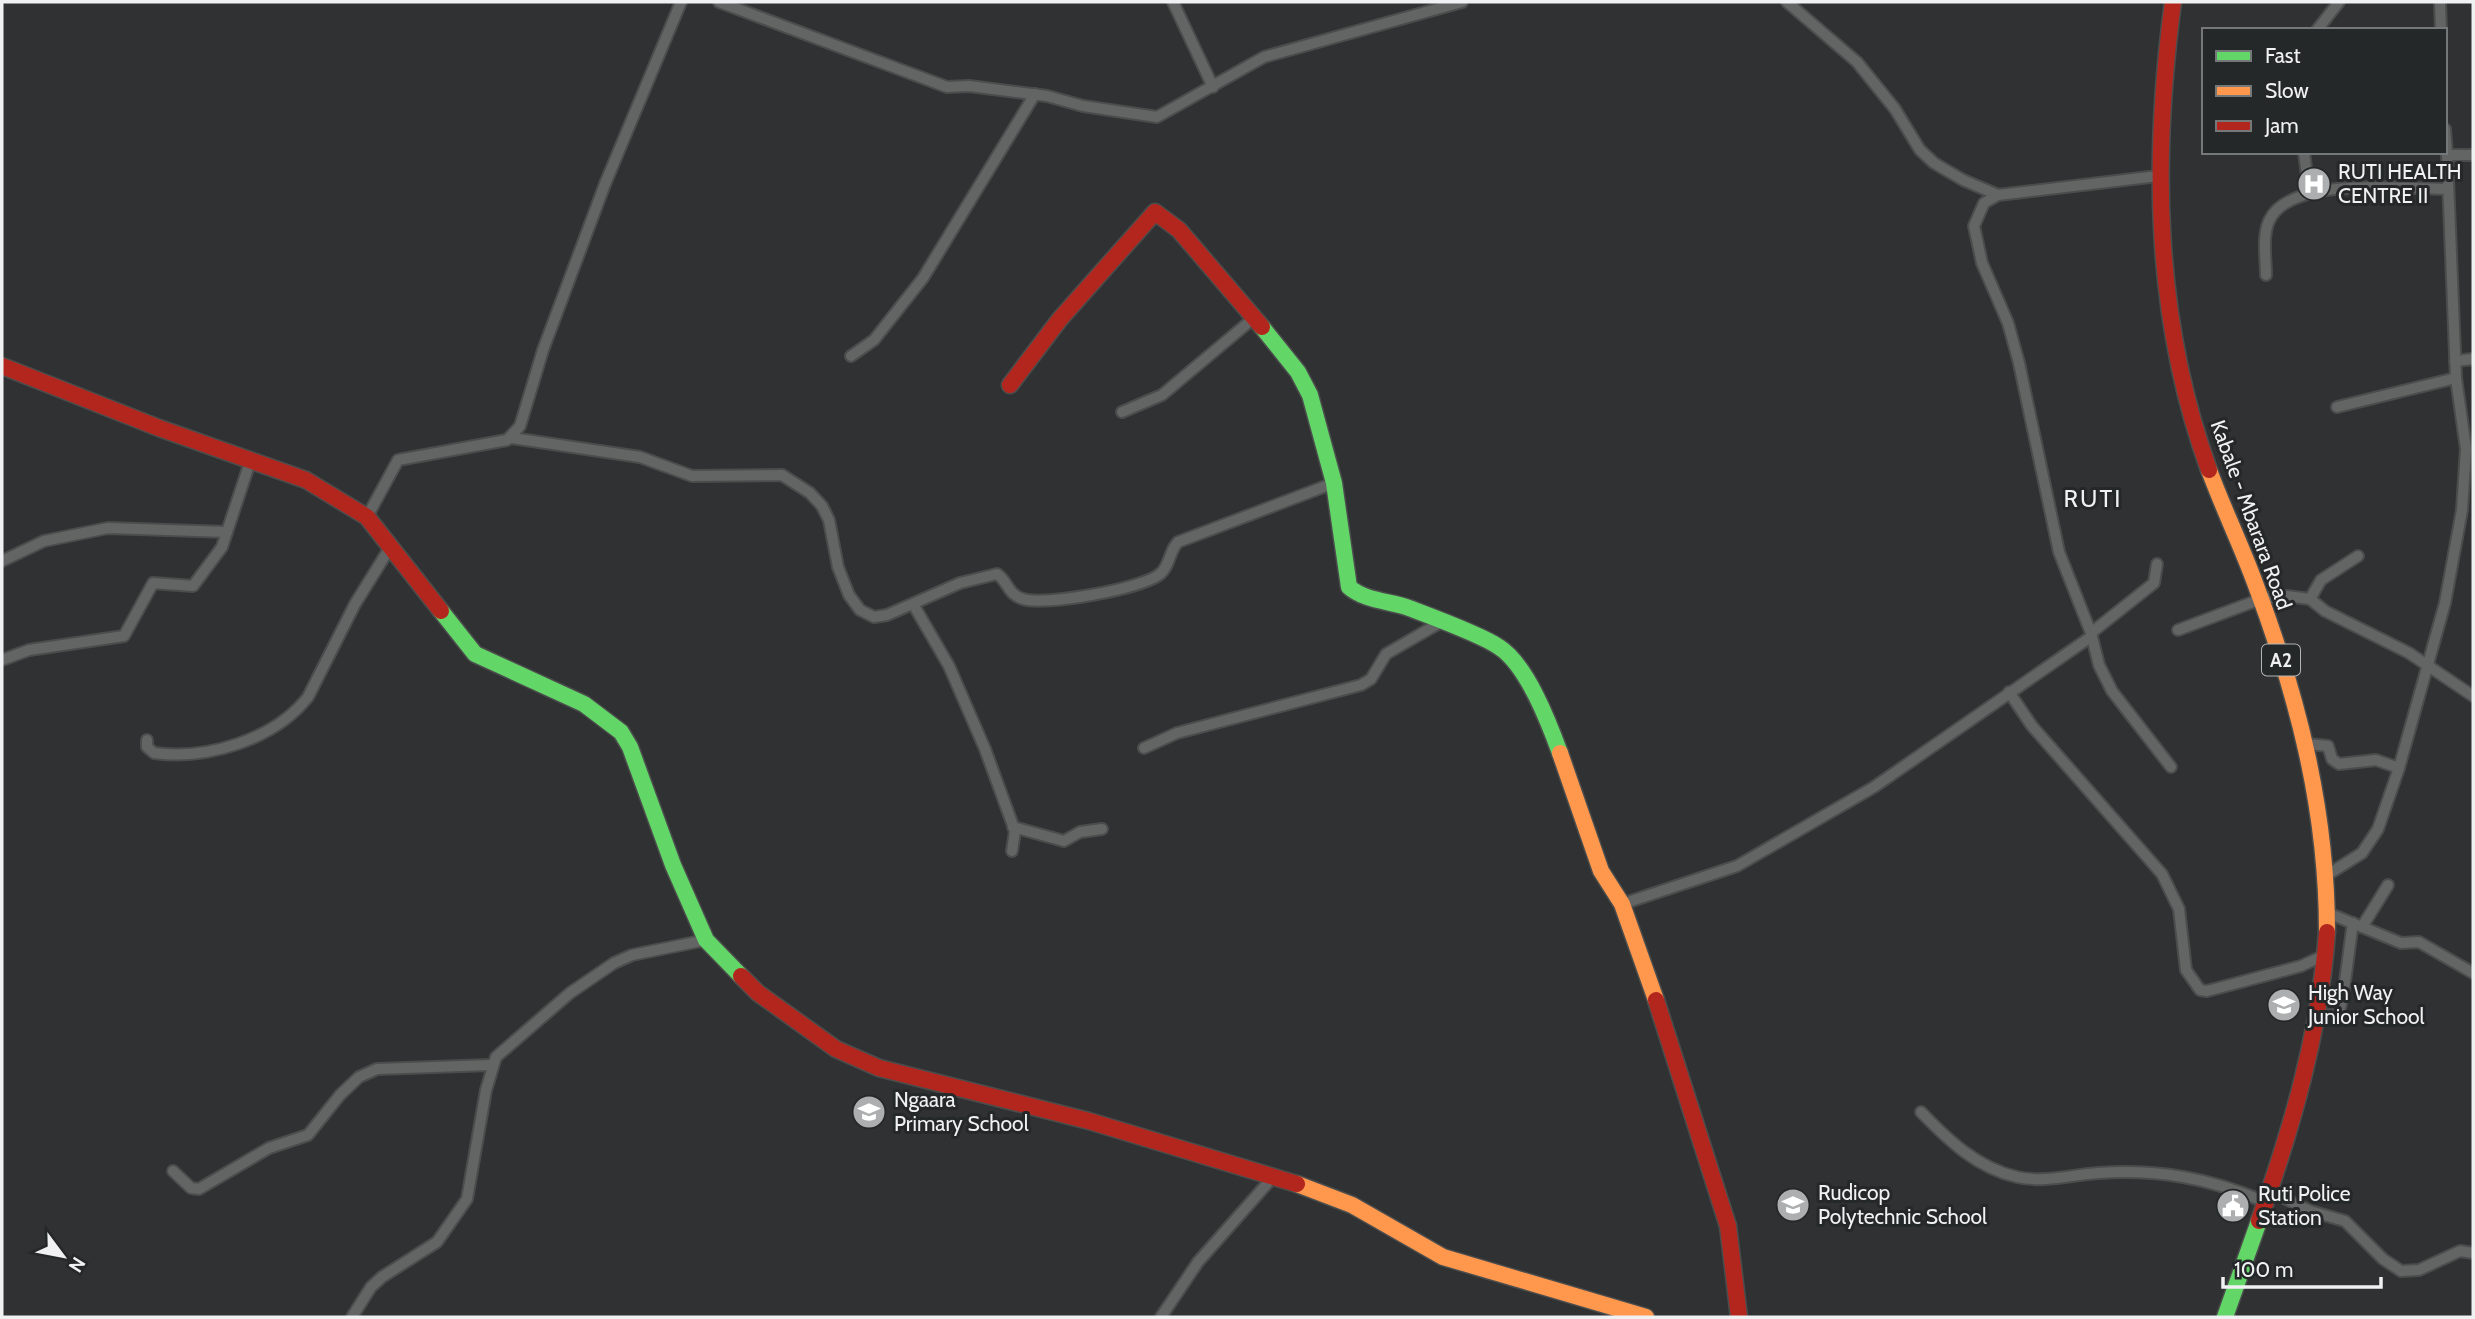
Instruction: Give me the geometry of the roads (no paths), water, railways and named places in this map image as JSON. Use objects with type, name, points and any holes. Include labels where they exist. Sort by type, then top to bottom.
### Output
[{"type":"street","points":[[512,438],[520,426],[544,350],[605,184],[681,2]]},
{"type":"street","points":[[719,2],[947,88],[969,86],[1035,94],[1157,117],[1264,57],[1462,2]]},
{"type":"street","points":[[1173,2],[1213,87]]},
{"type":"street","points":[[1787,2],[1857,62],[1895,109],[1920,150],[1934,163],[1998,195]]},
{"type":"street","name":"Kabale - Mbarara Road","points":[[2173,2],[2159,131],[2158,176],[2169,306],[2184,386],[2206,461],[2261,599],[2308,744],[2319,797],[2327,875],[2325,955],[2307,1075],[2225,1317]]},
{"type":"street","points":[[2319,28],[2339,2]]},
{"type":"street","points":[[2440,2],[2441,28]]},
{"type":"street","points":[[851,356],[874,340],[923,278],[1035,94]]},
{"type":"street","points":[[2304,154],[2309,192]]},
{"type":"street","points":[[2327,875],[2362,853],[2378,829],[2399,768],[2445,603],[2467,475],[2469,419],[2455,379],[2447,155],[2473,155]]},
{"type":"street","points":[[2158,176],[1998,195],[1984,204],[1974,226],[1982,263],[2008,323],[2019,363],[2059,552],[2091,634],[2099,665],[2112,691],[2171,767]]},
{"type":"street","points":[[2266,275],[2265,236],[2269,220],[2292,199],[2309,192],[2372,188],[2448,189]]},
{"type":"street","points":[[1010,385],[1060,318],[1155,212],[1179,230],[1282,349],[1310,396],[1334,483],[1343,529],[1349,587],[1357,594],[1443,621],[1500,647],[1527,680],[1548,719],[1601,870],[1622,904],[1675,1052],[1728,1226],[1739,1317]]},
{"type":"street","points":[[1122,412],[1162,394],[1249,322],[1256,320]]},
{"type":"street","points":[[2455,361],[2473,359]]},
{"type":"street","points":[[2,366],[159,428],[306,480],[367,517],[475,654],[567,695],[621,733],[630,747],[673,865],[706,940],[758,993],[857,1061],[1089,1121],[1273,1177],[1352,1205],[1443,1257],[1646,1317]]},
{"type":"street","points":[[2337,407],[2455,379]]},
{"type":"street","points":[[367,517],[390,470],[403,457],[512,438],[640,457],[692,476],[782,475],[822,506],[829,520],[841,574],[860,610],[881,617],[960,583],[997,574],[1009,592],[1027,600],[1065,599],[1131,587],[1162,573],[1178,542],[1334,483]]},
{"type":"street","points":[[2,660],[29,650],[124,636],[153,583],[193,586],[222,547],[251,459]]},
{"type":"street","points":[[2,561],[44,541],[108,528],[227,532]]},
{"type":"street","points":[[147,740],[147,747],[154,753],[195,754],[215,750],[257,735],[298,709],[308,697],[355,604],[391,546]]},
{"type":"street","points":[[2310,599],[2320,580],[2358,556]]},
{"type":"street","points":[[1622,904],[1737,866],[1874,787],[2140,598],[2154,583],[2157,564]]},
{"type":"street","points":[[2178,630],[2261,599],[2287,596],[2310,599],[2325,611],[2374,633],[2473,696]]},
{"type":"street","points":[[913,604],[949,666],[970,711],[1013,827],[1012,851]]},
{"type":"street","points":[[1144,748],[1177,733],[1361,685],[1371,679],[1386,654],[1443,621]]},
{"type":"street","points":[[2010,692],[2032,726],[2162,874],[2179,909],[2186,970],[2200,990],[2207,991],[2301,966],[2325,955]]},
{"type":"street","points":[[2308,744],[2328,746],[2332,759],[2339,764],[2376,760],[2399,768]]},
{"type":"street","points":[[1013,827],[1064,841],[1080,832],[1102,829]]},
{"type":"street","points":[[2318,1014],[2337,1016],[2343,1010],[2344,968],[2357,925],[2388,885]]},
{"type":"street","points":[[2328,913],[2401,943],[2419,942],[2473,973]]},
{"type":"street","points":[[352,1317],[371,1287],[382,1277],[437,1242],[467,1199],[491,1065],[502,1051],[561,1000],[614,963],[632,955],[706,940]]},
{"type":"street","points":[[173,1171],[191,1188],[199,1189],[269,1148],[308,1135],[340,1095],[359,1077],[377,1069],[491,1065]]},
{"type":"street","points":[[1921,1112],[1953,1145],[1983,1165],[2016,1177],[2042,1180],[2117,1172],[2166,1173],[2202,1178],[2344,1221],[2383,1259],[2402,1271],[2419,1270],[2460,1251],[2473,1253]]},
{"type":"street","points":[[1161,1317],[1198,1262],[1273,1177]]},
{"type":"place","name":"RUTI HEALTH CENTRE II","points":[[2314,184]]},
{"type":"place","name":"High Way Junior School","points":[[2284,1005]]},
{"type":"place","name":"Ngaara Primary School","points":[[869,1112]]},
{"type":"place","name":"Rudicop Polytechnic School","points":[[1793,1205]]},
{"type":"place","name":"Ruti Police Station","points":[[2233,1206]]},
{"type":"district","name":"RUTI","points":[[2093,499]]}]
